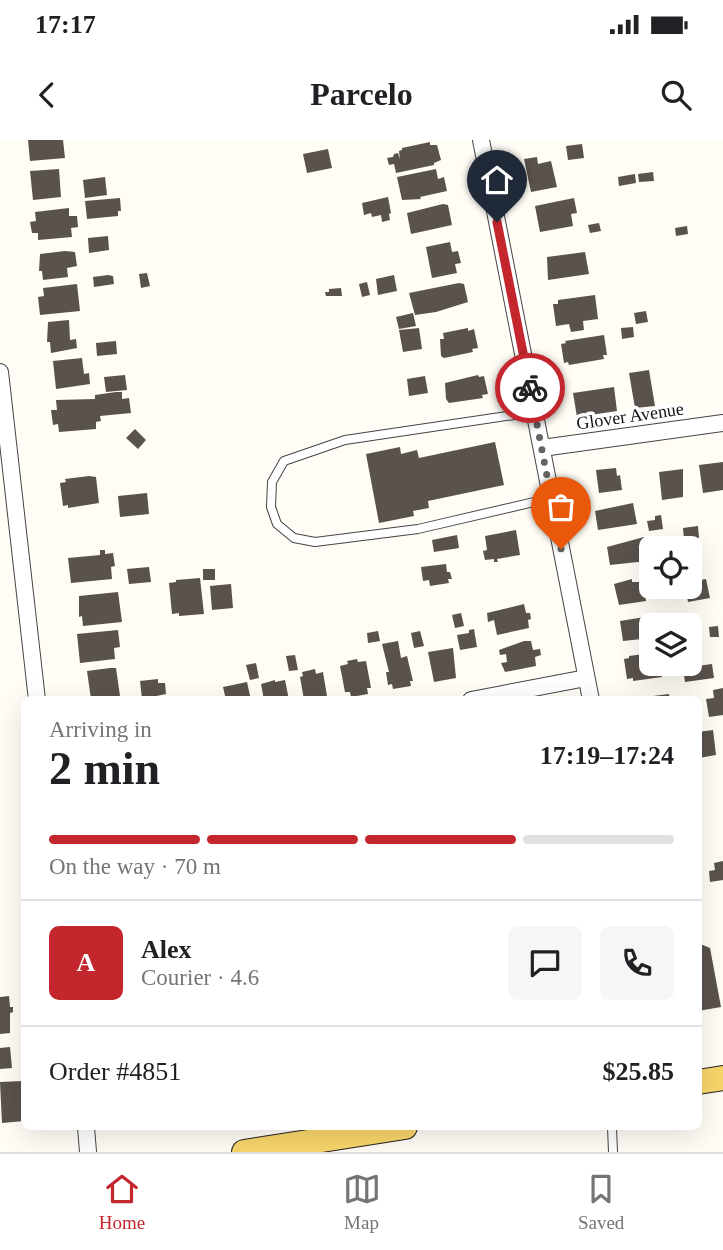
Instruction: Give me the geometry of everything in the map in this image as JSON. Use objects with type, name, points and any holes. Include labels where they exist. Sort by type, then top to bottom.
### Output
[{"type":"main road","points":[[702,1082],[723,1079]]},
{"type":"main road","points":[[257,1151],[352,1140],[393,1130]]},
{"type":"street","points":[[481,140],[590,696]]},
{"type":"street","points":[[0,372],[37,696]]},
{"type":"street","name":"Glover Avenue","points":[[542,448],[723,423]]},
{"type":"street","points":[[492,696],[586,678]]},
{"type":"street","points":[[86,1130],[89,1152]]},
{"type":"lane","points":[[534,412],[345,440],[284,461],[272,482],[271,507],[277,524],[294,538],[315,542],[418,529],[551,498]]},
{"type":"lane","points":[[611,1130],[612,1152]]},
{"type":"building","points":[[28,140],[63,140],[65,158],[30,161]]},
{"type":"building","points":[[430,142],[430,145],[437,145],[441,160],[434,165],[396,173],[394,164],[389,165],[387,158],[398,153],[400,159],[399,151],[402,148]]},
{"type":"building","points":[[582,144],[584,158],[568,160],[566,146]]},
{"type":"building","points":[[328,149],[332,168],[307,173],[303,154]]},
{"type":"building","points":[[537,157],[538,164],[551,161],[557,187],[531,192],[524,159]]},
{"type":"building","points":[[59,169],[61,197],[33,200],[30,171]]},
{"type":"building","points":[[436,169],[438,179],[444,177],[447,191],[420,197],[421,199],[402,200],[397,177]]},
{"type":"building","points":[[653,172],[654,181],[639,182],[638,174]]},
{"type":"building","points":[[635,174],[636,183],[619,186],[618,177]]},
{"type":"building","points":[[105,177],[107,195],[85,198],[83,180]]},
{"type":"building","points":[[388,197],[390,220],[382,222],[381,215],[364,215],[362,203]]},
{"type":"building","points":[[120,198],[121,211],[118,211],[118,216],[87,219],[85,201]]},
{"type":"building","points":[[574,198],[577,213],[571,214],[573,226],[540,232],[535,206]]},
{"type":"building","points":[[448,205],[452,225],[411,234],[407,213]]},
{"type":"building","points":[[69,208],[69,216],[77,216],[78,227],[71,228],[72,237],[38,240],[38,233],[32,233],[30,222],[36,221],[35,212]]},
{"type":"building","points":[[599,223],[601,231],[590,233],[588,225]]},
{"type":"building","points":[[687,226],[688,234],[676,236],[675,228]]},
{"type":"building","points":[[108,236],[109,250],[89,253],[88,238]]},
{"type":"building","points":[[450,242],[452,252],[458,251],[461,263],[455,264],[457,273],[432,278],[426,247]]},
{"type":"building","points":[[75,252],[77,266],[67,268],[68,277],[43,280],[42,271],[39,271],[40,254]]},
{"type":"building","points":[[585,252],[589,274],[548,280],[547,257]]},
{"type":"building","points":[[147,273],[150,286],[141,288],[139,274]]},
{"type":"building","points":[[394,275],[397,291],[378,295],[376,279]]},
{"type":"building","points":[[113,276],[114,284],[94,287],[93,277]]},
{"type":"building","points":[[367,282],[370,295],[362,297],[359,284]]},
{"type":"building","points":[[77,284],[80,311],[40,315],[38,297],[44,296],[43,288]]},
{"type":"building","points":[[464,284],[468,302],[415,315],[409,293]]},
{"type":"building","points":[[341,288],[342,296],[326,296],[325,292],[329,292],[329,289]]},
{"type":"building","points":[[595,295],[598,319],[583,321],[584,330],[571,332],[569,324],[556,326],[553,304],[558,304],[558,300]]},
{"type":"building","points":[[646,311],[648,322],[636,324],[634,313]]},
{"type":"building","points":[[413,313],[416,326],[399,329],[396,317]]},
{"type":"building","points":[[69,320],[70,340],[76,339],[77,348],[51,353],[50,342],[47,342],[48,322]]},
{"type":"building","points":[[633,327],[634,337],[622,339],[621,328]]},
{"type":"building","points":[[419,328],[422,349],[403,352],[399,330]]},
{"type":"building","points":[[468,328],[468,331],[474,329],[478,348],[472,349],[473,352],[444,358],[441,356],[440,339],[444,339],[443,333]]},
{"type":"building","points":[[604,335],[607,355],[603,355],[604,359],[569,365],[568,362],[564,363],[561,344],[566,343],[565,341]]},
{"type":"building","points":[[116,341],[117,354],[97,356],[96,343]]},
{"type":"building","points":[[82,358],[84,374],[89,373],[90,384],[56,389],[53,361]]},
{"type":"building","points":[[649,370],[655,406],[635,408],[629,373]]},
{"type":"building","points":[[125,375],[127,390],[106,392],[104,377]]},
{"type":"building","points":[[425,376],[428,393],[409,396],[407,379]]},
{"type":"building","points":[[484,376],[488,394],[482,395],[483,398],[449,403],[446,399],[445,383]]},
{"type":"building","points":[[614,387],[617,411],[577,417],[573,393]]},
{"type":"building","points":[[122,392],[122,399],[129,398],[131,413],[100,416],[101,421],[96,422],[96,429],[59,432],[58,424],[53,425],[51,410],[57,410],[56,400],[95,399],[95,395]]},
{"type":"building","points":[[135,429],[146,440],[138,449],[126,438]]},
{"type":"building","points":[[495,442],[504,485],[428,501],[429,508],[413,511],[414,516],[379,523],[366,454],[400,447],[401,454],[417,450],[419,458]]},
{"type":"building","points":[[723,462],[723,490],[703,493],[699,465]]},
{"type":"building","points":[[616,468],[622,490],[599,493],[596,470]]},
{"type":"building","points":[[683,469],[683,497],[662,500],[659,472]]},
{"type":"building","points":[[96,477],[99,503],[68,508],[68,505],[63,506],[60,483],[66,482],[65,479]]},
{"type":"building","points":[[147,493],[149,514],[120,517],[118,496]]},
{"type":"building","points":[[633,503],[637,524],[598,530],[595,511]]},
{"type":"building","points":[[661,515],[663,529],[649,531],[647,521],[655,520],[655,516]]},
{"type":"building","points":[[698,526],[699,536],[684,536],[683,528]]},
{"type":"building","points":[[516,530],[520,555],[497,559],[498,562],[494,562],[494,559],[485,560],[485,536]]},
{"type":"building","points":[[457,535],[459,548],[434,552],[432,540]]},
{"type":"building","points":[[639,538],[639,562],[610,565],[607,547]]},
{"type":"building","points":[[100,550],[105,550],[105,554],[113,553],[115,566],[111,567],[112,579],[71,583],[68,558],[100,555]]},
{"type":"building","points":[[446,564],[452,579],[448,579],[449,583],[430,586],[429,580],[423,581],[421,567]]},
{"type":"building","points":[[149,567],[151,582],[129,584],[127,569]]},
{"type":"building","points":[[203,569],[215,569],[215,580],[203,580]]},
{"type":"building","points":[[200,578],[204,614],[172,614],[169,583]]},
{"type":"building","points":[[632,579],[632,582],[639,582],[639,599],[646,601],[619,605],[614,584]]},
{"type":"building","points":[[706,579],[710,598],[688,602],[687,599],[702,599],[702,580]]},
{"type":"building","points":[[231,584],[233,608],[212,610],[210,586]]},
{"type":"building","points":[[118,592],[122,622],[83,626],[82,616],[79,617],[79,596]]},
{"type":"building","points":[[524,604],[526,613],[530,613],[529,628],[497,635],[494,620],[488,622],[487,613]]},
{"type":"building","points":[[461,613],[464,626],[455,628],[452,615]]},
{"type":"building","points":[[639,618],[639,639],[623,641],[620,621]]},
{"type":"building","points":[[718,626],[719,637],[710,637],[709,627]]},
{"type":"building","points":[[474,629],[477,647],[460,650],[457,635],[469,633],[469,630]]},
{"type":"building","points":[[118,630],[120,647],[114,648],[115,659],[80,663],[77,634]]},
{"type":"building","points":[[378,631],[380,641],[368,643],[367,633]]},
{"type":"building","points":[[420,631],[424,646],[414,648],[411,633]]},
{"type":"building","points":[[398,641],[401,658],[407,656],[413,681],[410,681],[411,686],[393,689],[392,684],[388,685],[386,672],[389,672],[382,644]]},
{"type":"building","points":[[531,641],[533,650],[540,649],[541,655],[535,657],[536,666],[505,672],[501,663],[507,662],[506,654],[500,655],[499,650]]},
{"type":"building","points":[[453,648],[456,678],[434,682],[428,652]]},
{"type":"building","points":[[295,655],[298,670],[289,671],[286,656]]},
{"type":"building","points":[[639,655],[639,676],[662,677],[633,681],[633,678],[627,679],[624,659]]},
{"type":"building","points":[[347,661],[366,661],[371,688],[367,688],[368,694],[351,696],[350,692],[345,692],[340,666],[348,664]]},
{"type":"building","points":[[256,663],[259,678],[250,680],[246,665]]},
{"type":"building","points":[[712,664],[714,678],[685,682],[684,676],[702,676],[702,665]]},
{"type":"building","points":[[116,668],[120,696],[91,696],[87,671]]},
{"type":"building","points":[[315,669],[316,674],[323,672],[327,696],[303,696],[300,677],[303,676],[302,672]]},
{"type":"building","points":[[158,679],[158,683],[165,683],[166,694],[142,696],[140,681]]},
{"type":"building","points":[[285,680],[288,696],[263,696],[261,684]]},
{"type":"building","points":[[247,682],[250,696],[225,696],[223,687]]},
{"type":"building","points":[[723,688],[723,715],[709,717],[706,699],[714,698],[713,690]]},
{"type":"building","points":[[713,730],[716,755],[702,757],[702,731]]},
{"type":"building","points":[[723,861],[723,880],[710,882],[709,871],[715,870],[714,863]]},
{"type":"building","points":[[702,945],[710,948],[721,1007],[702,1010]]},
{"type":"building","points":[[9,996],[10,1007],[13,1007],[13,1012],[10,1013],[10,1033],[0,1034],[0,997]]},
{"type":"building","points":[[10,1047],[12,1068],[0,1069],[0,1048]]},
{"type":"building","points":[[21,1081],[21,1121],[2,1123],[0,1082]]},
{"type":"way so far","points":[[530,388],[561,549]]},
{"type":"route","points":[[497,222],[530,388]]}]
